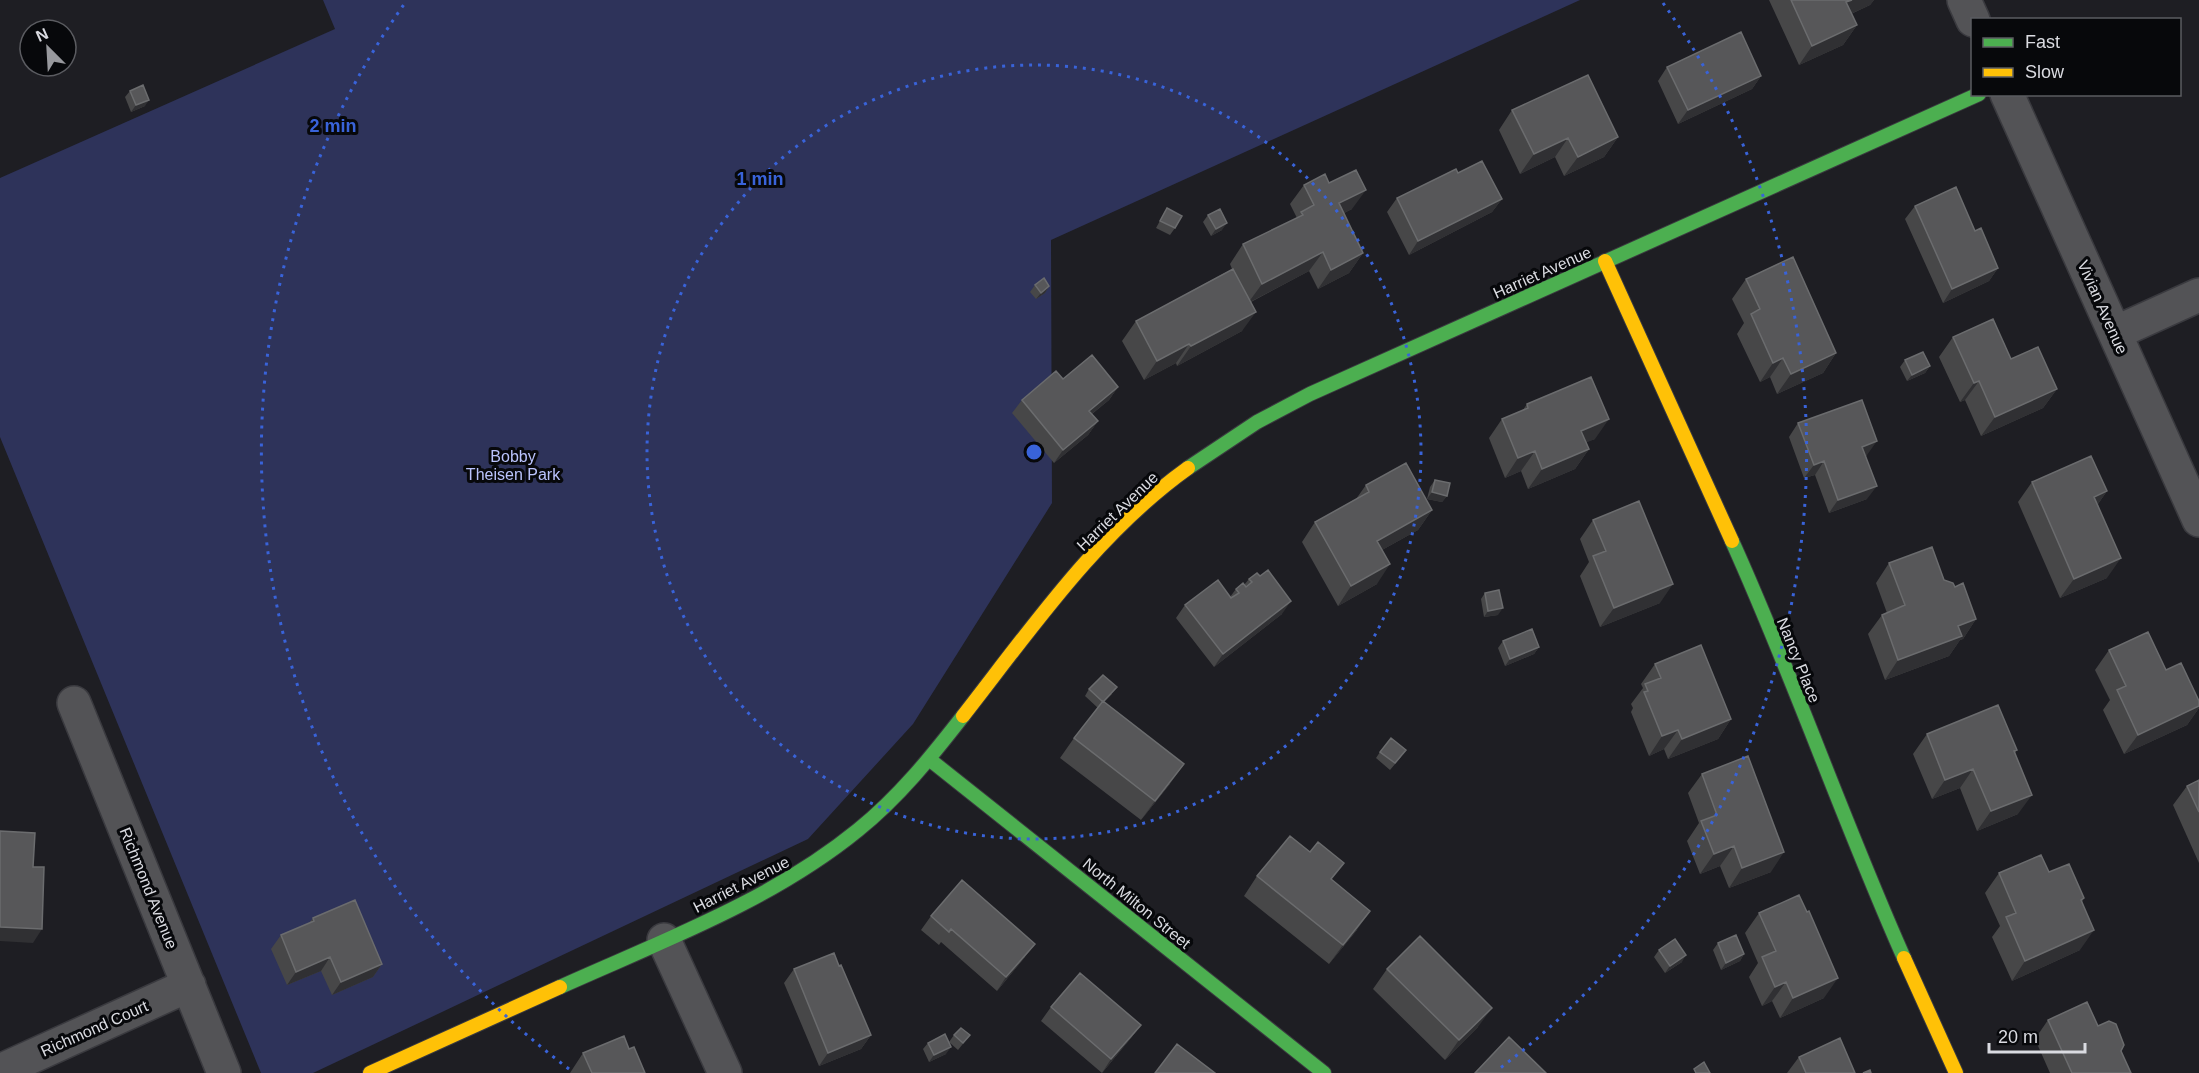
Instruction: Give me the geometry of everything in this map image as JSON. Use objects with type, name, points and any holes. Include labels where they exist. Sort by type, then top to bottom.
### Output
[{"type":"street","points":[[1964,0],[1972,18]]},
{"type":"street","name":"Harriet Avenue","points":[[370,1073],[737,907],[788,881],[845,842],[896,796],[929,759],[1070,582],[1115,530],[1165,485],[1222,443],[1284,407],[1974,96]]},
{"type":"street","name":"Vivian Avenue","points":[[2008,96],[2199,520]]},
{"type":"street","name":"Nancy Place","points":[[1605,261],[1758,599],[1871,885],[1956,1073]]},
{"type":"street","points":[[2115,333],[2199,295]]},
{"type":"street","name":"Richmond Avenue","points":[[74,703],[224,1073]]},
{"type":"street","name":"North Milton Street","points":[[929,759],[1324,1073]]},
{"type":"street","points":[[664,940],[725,1073]]},
{"type":"street","name":"Richmond Court","points":[[0,1071],[189,985]]},
{"type":"green space","name":"Bobby Theisen Park","points":[[323,0],[1580,0],[1051,240],[1052,503],[913,724],[808,839],[313,1073],[261,1073],[0,437],[0,178],[335,29]]},
{"type":"building","points":[[1791,0],[1852,0],[1846,2],[1857,25],[1812,46]]},
{"type":"building","points":[[1741,32],[1761,76],[1688,110],[1667,67]]},
{"type":"building","points":[[1588,75],[1618,137],[1578,157],[1568,138],[1534,154],[1512,110]]},
{"type":"building","points":[[143,85],[149,100],[136,105],[130,91]]},
{"type":"building","points":[[1482,161],[1502,199],[1418,241],[1397,198],[1456,169],[1458,173]]},
{"type":"building","points":[[1356,170],[1366,190],[1339,203],[1363,253],[1331,270],[1323,252],[1262,284],[1243,244],[1303,215],[1301,212],[1314,205],[1304,185],[1325,174],[1329,183]]},
{"type":"building","points":[[1956,187],[1975,231],[1981,228],[1998,268],[1952,289],[1915,206]]},
{"type":"building","points":[[1167,208],[1182,216],[1175,228],[1160,221]]},
{"type":"building","points":[[1220,209],[1227,223],[1216,229],[1208,215]]},
{"type":"building","points":[[1793,257],[1836,353],[1791,374],[1783,358],[1773,363],[1751,314],[1760,309],[1746,279]]},
{"type":"building","points":[[1233,269],[1256,312],[1157,361],[1136,321]]},
{"type":"building","points":[[1044,278],[1049,286],[1041,293],[1035,285]]},
{"type":"building","points":[[1993,319],[2011,359],[2038,347],[2057,389],[1995,417],[1979,381],[1974,383],[1953,337]]},
{"type":"building","points":[[1923,352],[1930,366],[1912,375],[1905,360]]},
{"type":"building","points":[[1092,355],[1118,387],[1089,411],[1098,421],[1063,450],[1022,400],[1056,371],[1063,379]]},
{"type":"building","points":[[1591,377],[1609,419],[1581,431],[1589,449],[1542,469],[1535,451],[1518,458],[1502,419],[1528,408],[1527,404]]},
{"type":"building","points":[[1862,400],[1877,441],[1862,447],[1877,486],[1838,500],[1824,461],[1814,465],[1798,423]]},
{"type":"building","points":[[2091,456],[2107,491],[2094,497],[2121,558],[2074,579],[2032,482]]},
{"type":"building","points":[[1406,463],[1432,510],[1377,541],[1390,564],[1351,586],[1315,522],[1369,492],[1366,485]]},
{"type":"building","points":[[1435,480],[1450,483],[1447,496],[1432,492]]},
{"type":"building","points":[[1639,501],[1673,584],[1614,608],[1593,556],[1606,551],[1593,520]]},
{"type":"building","points":[[1932,547],[1944,580],[1953,583],[1955,587],[1963,583],[1976,619],[1958,626],[1962,636],[1898,660],[1882,615],[1905,605],[1889,563]]},
{"type":"building","points":[[1268,570],[1291,601],[1223,654],[1185,605],[1218,580],[1231,598],[1239,593],[1236,589],[1243,583],[1246,587],[1252,582],[1249,579],[1257,573],[1260,576]]},
{"type":"building","points":[[1499,590],[1503,608],[1488,611],[1485,593]]},
{"type":"building","points":[[1532,629],[1539,647],[1510,659],[1503,641]]},
{"type":"building","points":[[2148,632],[2166,670],[2181,663],[2199,701],[2199,706],[2138,735],[2117,690],[2126,686],[2109,650]]},
{"type":"building","points":[[1701,645],[1731,719],[1682,739],[1678,730],[1662,736],[1644,692],[1648,691],[1645,684],[1661,678],[1655,664]]},
{"type":"building","points":[[1103,675],[1117,687],[1103,702],[1089,689]]},
{"type":"building","points":[[1103,701],[1184,764],[1155,801],[1074,738]]},
{"type":"building","points":[[1998,705],[2017,750],[2014,751],[2032,795],[1991,811],[1973,769],[1945,780],[1927,734]]},
{"type":"building","points":[[1391,738],[1406,750],[1395,763],[1380,752]]},
{"type":"building","points":[[1748,756],[1784,852],[1742,868],[1734,846],[1714,854],[1701,821],[1717,815],[1702,774]]},
{"type":"building","points":[[2199,780],[2199,812],[2187,786]]},
{"type":"building","points":[[0,831],[35,833],[33,867],[44,867],[42,929],[0,927]]},
{"type":"building","points":[[1290,836],[1310,852],[1318,842],[1344,863],[1331,879],[1370,911],[1343,945],[1257,876]]},
{"type":"building","points":[[2041,855],[2049,872],[2069,864],[2084,898],[2081,900],[2094,930],[2025,961],[2006,917],[2016,913],[1999,873]]},
{"type":"building","points":[[962,880],[1035,944],[1006,977],[951,929],[949,932],[931,916]]},
{"type":"building","points":[[1799,895],[1807,912],[1809,911],[1838,978],[1793,998],[1786,982],[1775,987],[1762,957],[1776,951],[1759,913]]},
{"type":"building","points":[[355,900],[382,964],[341,982],[330,957],[296,972],[281,935]]},
{"type":"building","points":[[1736,935],[1744,954],[1726,963],[1718,943]]},
{"type":"building","points":[[1420,936],[1492,1008],[1459,1040],[1387,969]]},
{"type":"building","points":[[1675,939],[1686,955],[1670,966],[1659,950]]},
{"type":"building","points":[[834,953],[871,1035],[828,1053],[794,969]]},
{"type":"building","points":[[1080,973],[1141,1025],[1111,1059],[1051,1007]]},
{"type":"building","points":[[2087,1002],[2098,1026],[2109,1021],[2116,1024],[2124,1045],[2121,1051],[2131,1073],[2072,1073],[2048,1020]]},
{"type":"building","points":[[961,1028],[970,1035],[963,1043],[954,1035]]},
{"type":"building","points":[[945,1034],[951,1047],[934,1055],[928,1043]]},
{"type":"building","points":[[624,1036],[629,1049],[634,1047],[645,1073],[592,1073],[583,1053]]},
{"type":"building","points":[[1509,1037],[1546,1073],[1475,1073]]},
{"type":"building","points":[[1840,1038],[1855,1073],[1806,1073],[1799,1057]]},
{"type":"building","points":[[1177,1044],[1215,1073],[1155,1073]]},
{"type":"building","points":[[1704,1062],[1710,1073],[1696,1073],[1694,1069]]},
{"type":"traffic: fast","points":[[1188,468],[1257,422],[1310,394],[1975,96]]},
{"type":"traffic: fast","points":[[1732,541],[1904,958]]},
{"type":"traffic: fast","points":[[560,987],[715,918],[789,878],[824,855],[858,830],[887,804],[927,761],[963,716]]},
{"type":"traffic: fast","points":[[929,759],[1324,1073]]},
{"type":"traffic: slow","points":[[1605,261],[1732,541]]},
{"type":"traffic: slow","points":[[963,716],[1040,616],[1095,552],[1124,522],[1188,468]]},
{"type":"traffic: slow","points":[[1904,958],[1956,1073]]},
{"type":"traffic: slow","points":[[370,1073],[560,987]]}]
